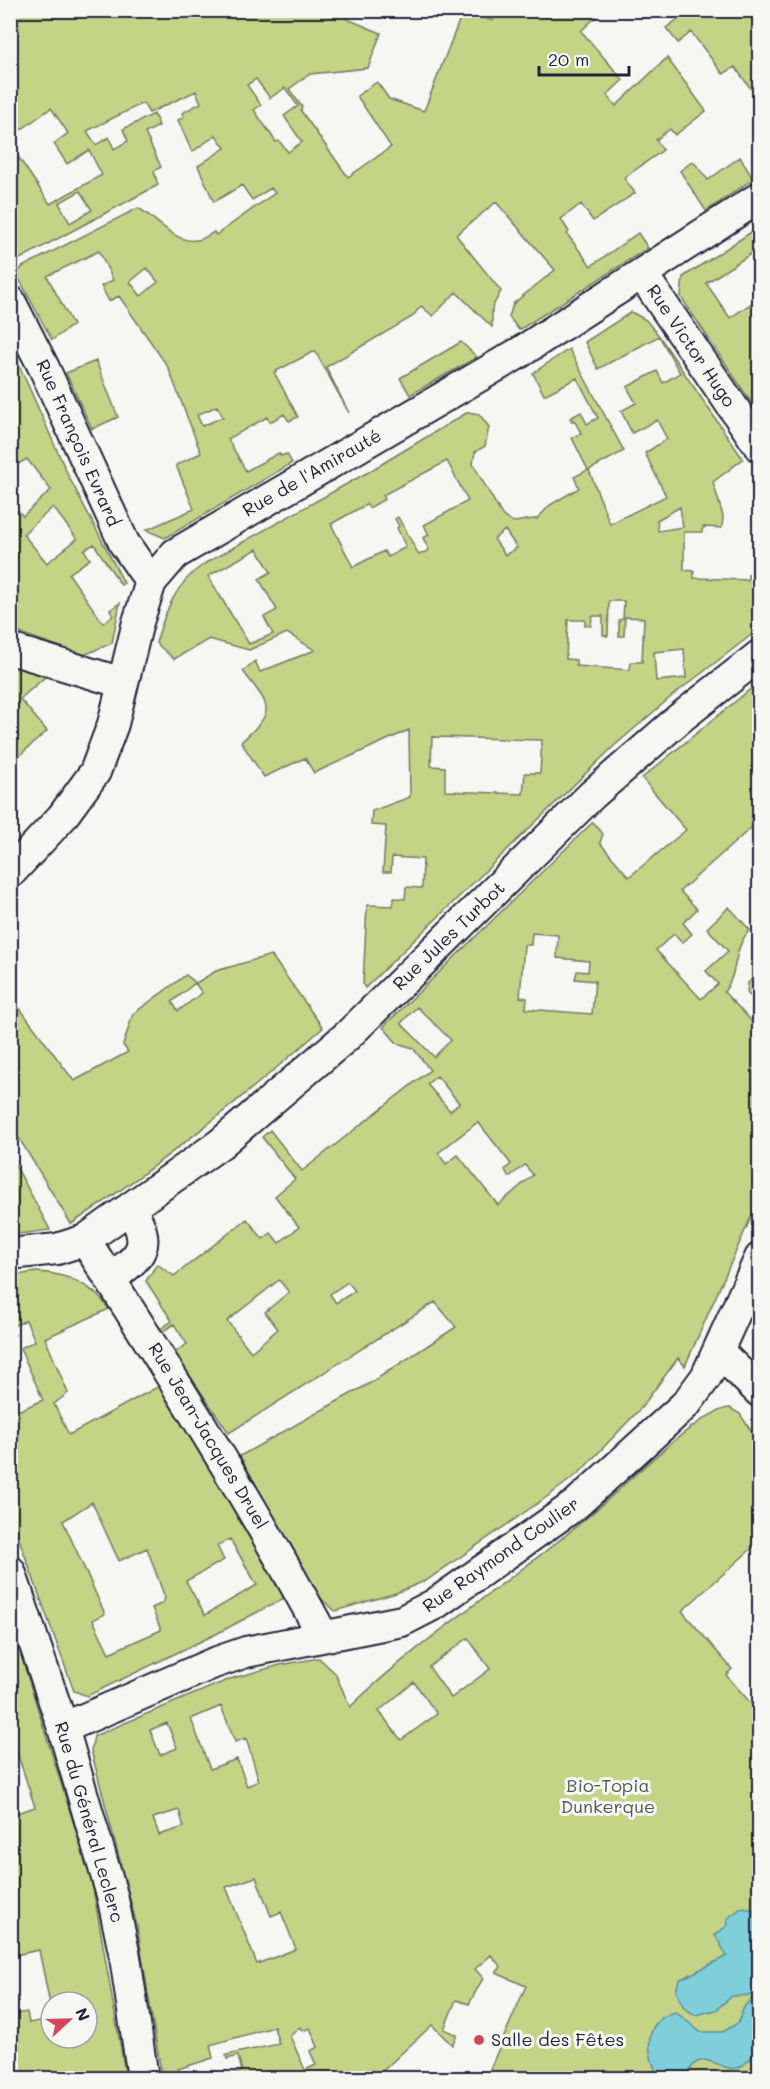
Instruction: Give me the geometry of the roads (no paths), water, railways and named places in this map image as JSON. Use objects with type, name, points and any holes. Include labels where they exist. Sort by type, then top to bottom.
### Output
[{"type":"street","name":"Rue de l'Amirauté","points":[[10,873],[62,817],[95,772],[107,744],[138,622],[151,582],[186,546],[519,353],[759,197]]},
{"type":"street","name":"Rue Victor Hugo","points":[[642,274],[759,447]]},
{"type":"street","name":"Rue François Evrard","points":[[10,301],[44,368],[124,543],[151,582]]},
{"type":"street","points":[[10,649],[123,683]]},
{"type":"street","name":"Rue Jules Turbot","points":[[10,1254],[57,1249],[85,1240],[220,1144],[325,1056],[592,795],[680,718],[759,655]]},
{"type":"street","points":[[110,1279],[136,1259],[141,1251],[143,1234],[131,1209]]},
{"type":"street","name":"Rue Jean-Jacques Druel","points":[[85,1240],[230,1471],[323,1636]]},
{"type":"street","name":"Rue Raymond Coulier","points":[[63,1728],[214,1663],[263,1648],[389,1624],[412,1616],[435,1604],[560,1516],[613,1472],[686,1404],[706,1377],[759,1258]]},
{"type":"street","points":[[718,1351],[759,1392]]},
{"type":"street","name":"Rue du Général Leclerc","points":[[10,1570],[63,1728],[112,1895],[125,1957],[143,2079]]},
{"type":"water","points":[[759,1907],[759,2047],[748,2061],[735,2068],[727,2068],[706,2060],[699,2061],[692,2067],[685,2078],[659,2078],[651,2058],[650,2048],[652,2030],[657,2022],[676,2012],[700,2032],[723,2032],[738,2023],[744,2007],[755,1995],[732,1996],[716,2010],[695,2015],[684,2008],[676,1991],[679,1980],[727,1956],[715,1935],[728,1925],[727,1919],[741,1908],[757,1910]]},
{"type":"place","name":"Salle des Fêtes","points":[[479,2040]]},
{"type":"park label","name":"Bio-Topia Dunkerque","points":[[608,1796]]}]
